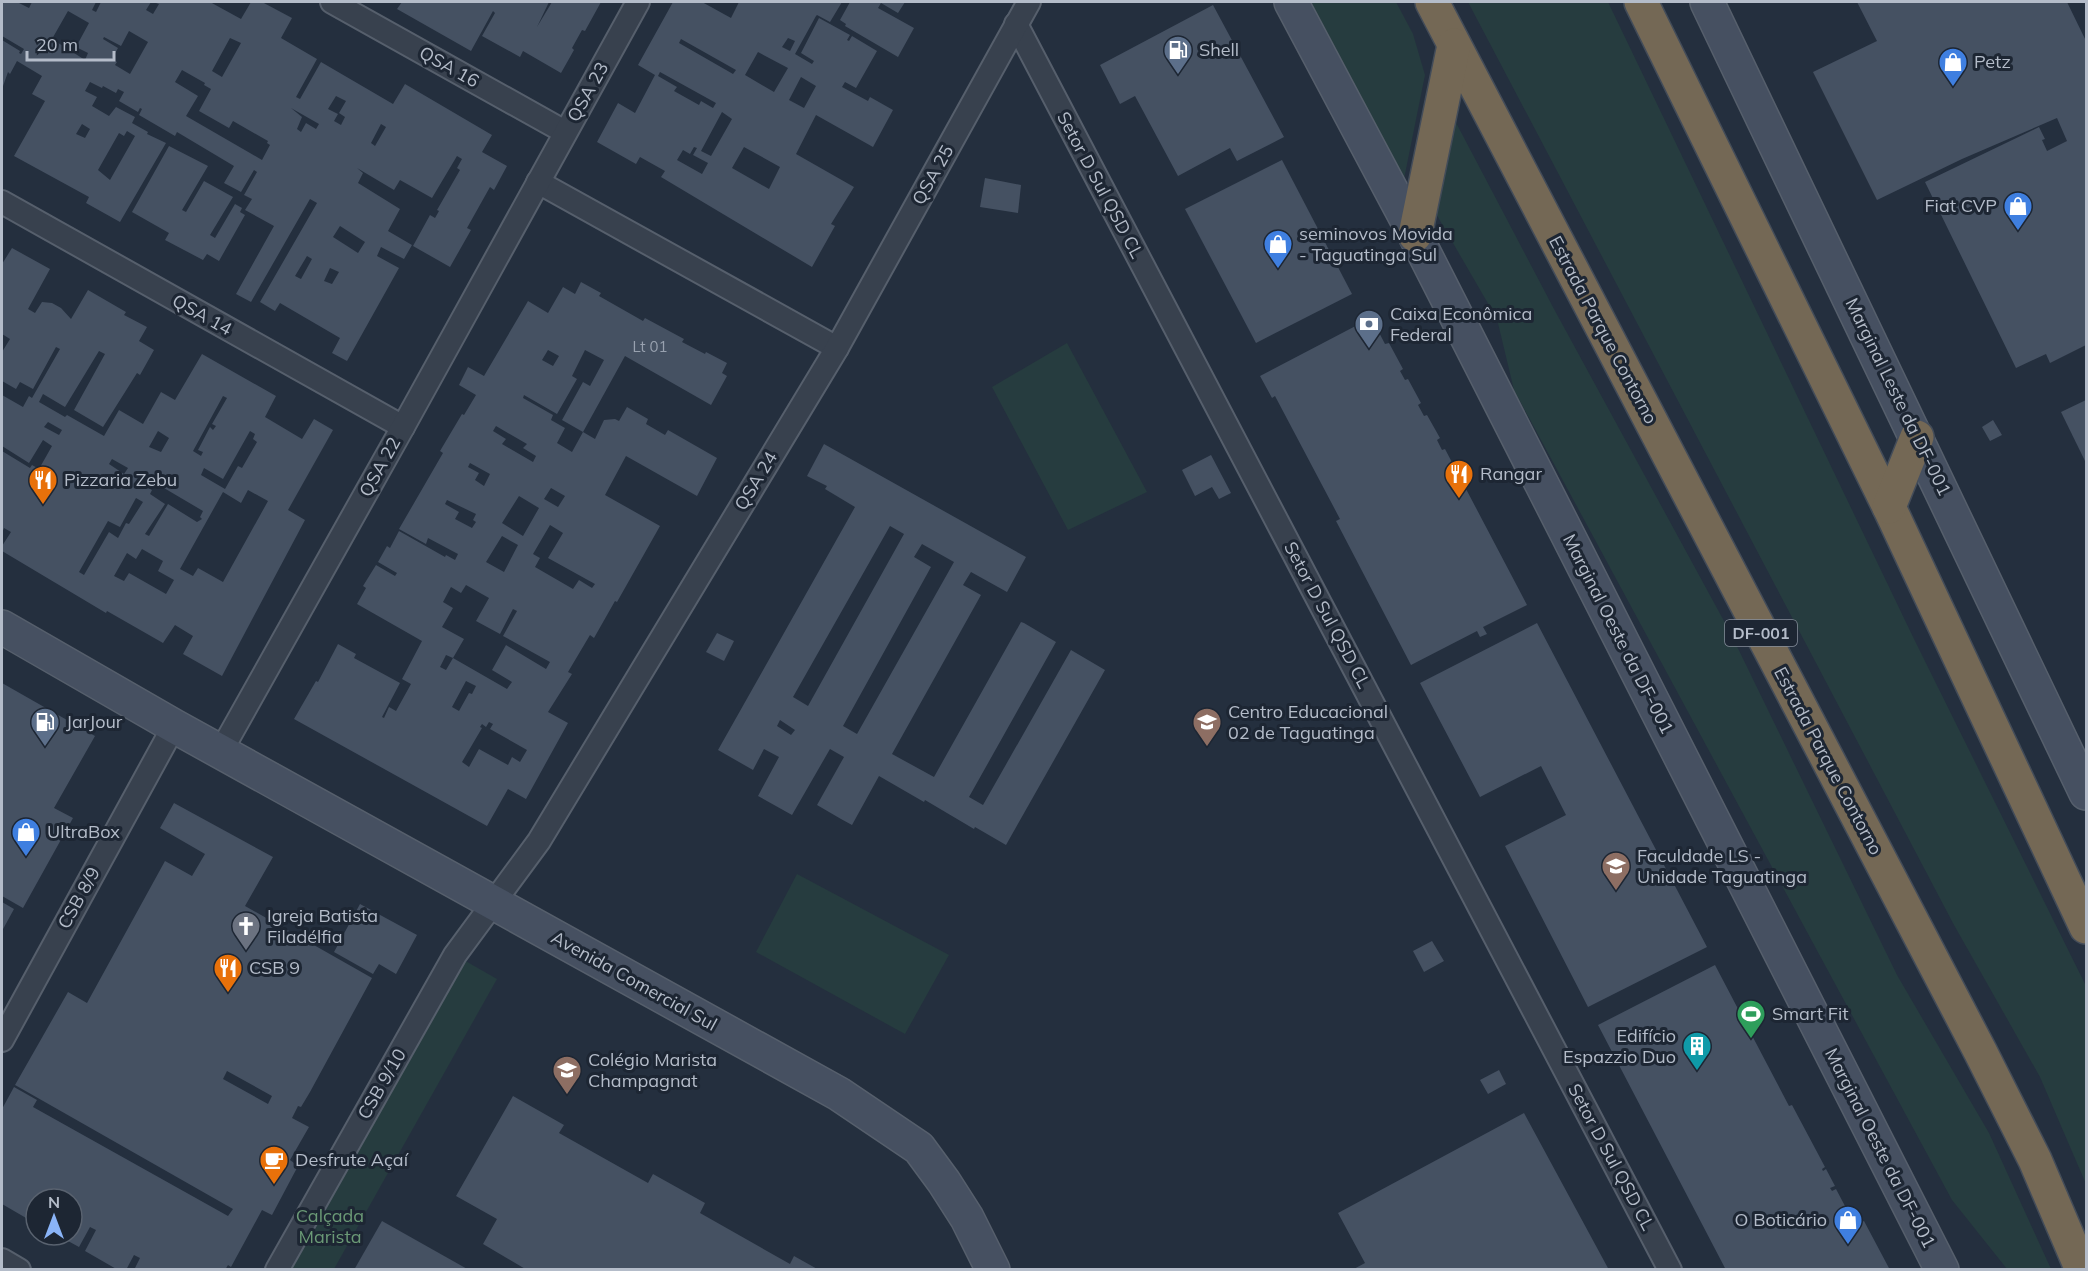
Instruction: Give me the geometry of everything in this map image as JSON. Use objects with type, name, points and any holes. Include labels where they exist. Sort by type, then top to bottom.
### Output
[{"type":"highway","name":"Estrada Parque Contorno","points":[[1432,2],[1985,1061],[2035,1160],[2082,1269]]},
{"type":"highway","points":[[1641,2],[1889,507],[2086,927]]},
{"type":"highway","points":[[1415,235],[1454,45]]},
{"type":"highway","points":[[1889,507],[1917,437]]},
{"type":"main road","name":"Marginal Oeste da DF-001","points":[[1291,2],[1415,235],[1942,1269]]},
{"type":"main road","name":"Marginal Leste da DF-001","points":[[1707,2],[2086,793]]},
{"type":"main road","name":"Avenida Comercial Sul","points":[[2,627],[174,726],[839,1094],[919,1148],[967,1218],[993,1269]]},
{"type":"street","name":"QSA 16","points":[[332,2],[566,132]]},
{"type":"street","name":"QSA 23","points":[[538,182],[638,2]]},
{"type":"street","name":"QSA 25","points":[[837,348],[1029,2]]},
{"type":"street","name":"Setor D Sul QSD CL","points":[[1016,24],[1670,1269]]},
{"type":"street","points":[[538,182],[837,348]]},
{"type":"street","name":"QSA 22","points":[[220,751],[538,182]]},
{"type":"street","name":"QSA 14","points":[[2,202],[403,427]]},
{"type":"street","name":"QSA 24","points":[[492,902],[539,841],[837,348]]},
{"type":"street","name":"CSB 8/9","points":[[2,1040],[174,726]]},
{"type":"street","name":"CSB 9/10","points":[[278,1269],[455,955],[492,902]]},
{"type":"street","points":[[2,1260],[19,1269]]},
{"type":"green space","points":[[1311,2],[1396,2],[1413,34],[1425,75],[1404,179]]},
{"type":"green space","points":[[1468,2],[1608,2],[1914,639],[2086,986],[2086,1184],[2040,1077],[1954,925]]},
{"type":"green space","points":[[1452,115],[1554,309],[1730,632],[1897,975],[1989,1133],[2051,1269],[2007,1269],[1952,1200],[1514,390],[1497,319],[1435,212]]},
{"type":"green space","points":[[1067,343],[1147,492],[1068,530],[992,387]]},
{"type":"green space","points":[[797,874],[949,955],[905,1034],[756,952]]},
{"type":"green space","name":"Calçada Marista","points":[[455,955],[497,979],[334,1269],[277,1270]]},
{"type":"building","points":[[2,2],[17,2],[29,8],[32,2],[96,2],[92,10],[96,12],[101,2],[151,2],[146,10],[153,14],[159,4],[153,2],[210,2],[241,19],[251,2],[262,2],[292,18],[281,38],[317,59],[296,97],[300,99],[321,62],[393,104],[405,84],[492,135],[482,152],[507,166],[494,190],[490,187],[467,228],[471,230],[450,267],[413,246],[430,215],[435,218],[439,211],[437,210],[460,170],[457,168],[462,159],[457,156],[432,198],[400,180],[394,190],[357,168],[363,173],[358,183],[400,209],[388,231],[412,245],[404,259],[381,247],[377,256],[399,268],[347,361],[332,353],[340,338],[280,303],[275,311],[260,302],[317,203],[310,199],[251,302],[236,294],[274,226],[245,210],[252,199],[244,195],[257,172],[254,170],[241,192],[224,183],[234,166],[177,132],[175,136],[139,115],[142,109],[140,108],[138,112],[119,101],[124,92],[118,89],[116,93],[90,82],[85,91],[97,97],[92,106],[109,116],[116,107],[135,117],[132,123],[148,132],[147,134],[166,143],[120,222],[86,203],[89,197],[14,156],[45,101],[32,94],[42,76],[17,61],[10,74],[8,72],[2,89],[2,40],[20,51],[21,54],[24,49],[2,36]],"holes":[[[68,11],[89,23],[76,47],[88,53],[85,60],[52,39]],[[129,31],[148,42],[130,74],[115,65],[117,62],[112,59],[118,48],[103,39],[104,37],[121,46]],[[230,38],[241,43],[222,77],[212,71]],[[182,70],[211,89],[199,111],[229,128],[233,121],[268,141],[270,145],[262,160],[186,116],[198,96],[175,82]],[[336,96],[346,101],[339,113],[345,117],[341,125],[334,121],[338,114],[328,109]],[[291,108],[319,124],[316,129],[306,123],[301,132],[297,129],[302,117]],[[82,124],[90,129],[85,138],[76,134]],[[381,124],[386,127],[375,146],[371,143]],[[127,131],[135,136],[110,180],[98,170],[119,133],[124,136]],[[340,226],[365,242],[358,253],[333,237]],[[307,256],[312,259],[301,279],[295,276]],[[330,268],[339,272],[332,284],[324,281]]]},
{"type":"building","points":[[402,2],[549,2],[537,27],[552,2],[601,2],[585,31],[582,30],[561,73],[523,51],[520,57],[482,36],[495,13],[493,11],[471,51],[397,9]]},
{"type":"building","points":[[673,2],[702,2],[731,18],[739,2],[842,2],[830,22],[816,16],[795,54],[812,64],[814,61],[801,53],[819,18],[850,35],[847,40],[849,41],[852,36],[877,51],[856,88],[845,82],[842,87],[868,101],[870,97],[893,110],[873,147],[816,115],[796,154],[854,187],[831,224],[835,226],[812,267],[661,177],[665,171],[640,157],[636,164],[597,142],[618,103],[635,113],[655,75],[638,65]],"holes":[[[788,38],[795,41],[790,51],[782,47]],[[681,39],[736,70],[733,74],[679,43]],[[758,52],[788,68],[774,92],[745,75]],[[660,72],[716,103],[713,108],[701,101],[699,105],[674,91],[677,87],[658,76]],[[801,77],[816,86],[804,108],[789,100]],[[722,112],[732,119],[711,156],[701,151]],[[694,147],[697,148],[693,155],[708,163],[702,174],[677,160],[683,150],[690,154]],[[744,147],[780,167],[769,189],[732,168]]]},
{"type":"building","points":[[850,2],[905,2],[898,13],[881,3],[878,8],[914,28],[898,57],[845,26],[846,24],[840,20]]},
{"type":"building","points":[[1857,2],[2067,2],[2086,41],[2086,345],[2050,363],[2046,354],[2016,368],[1925,182],[2039,127],[2045,139],[2042,140],[2047,151],[2067,141],[2057,118],[1962,159],[1877,200],[1813,72],[1877,41]]},
{"type":"building","name":"Shell","points":[[1213,5],[1284,137],[1237,161],[1230,148],[1178,176],[1135,96],[1120,104],[1100,65]]},
{"type":"building","points":[[169,146],[208,166],[182,210],[186,212],[204,181],[233,197],[210,235],[215,238],[235,204],[242,208],[240,212],[245,215],[219,261],[207,254],[203,260],[165,240],[169,233],[132,212]]},
{"type":"building","name":"seminovos Movida - Taguatinga Sul","points":[[1282,160],[1352,294],[1256,343],[1185,209]]},
{"type":"building","points":[[985,178],[1021,185],[1018,213],[980,207]]},
{"type":"building","points":[[12,248],[50,269],[28,309],[35,313],[42,302],[52,303],[61,308],[71,319],[88,290],[126,312],[124,315],[147,327],[139,341],[154,350],[140,375],[137,373],[103,427],[74,410],[105,354],[99,351],[65,407],[43,394],[39,402],[65,417],[67,415],[104,436],[119,410],[143,424],[161,392],[175,400],[202,354],[276,396],[265,417],[302,439],[314,419],[333,430],[288,510],[305,520],[222,676],[183,654],[193,636],[175,625],[163,643],[107,611],[106,613],[2,551],[2,546],[11,532],[4,528],[2,533],[2,451],[30,468],[32,465],[39,469],[52,446],[43,440],[29,463],[2,446],[2,395],[23,407],[29,396],[32,398],[60,349],[56,347],[33,389],[20,382],[16,389],[2,381],[2,352],[10,339],[2,334],[2,264]],"holes":[[[223,396],[227,398],[212,424],[216,426],[213,430],[210,427],[198,450],[203,452],[201,456],[193,451]],[[48,422],[62,430],[59,435],[44,427]],[[158,431],[169,438],[161,452],[149,447]],[[250,431],[255,434],[253,439],[257,442],[242,468],[238,466],[225,489],[201,475],[204,468],[223,479]],[[112,459],[128,468],[124,474],[109,464]],[[147,478],[203,511],[200,517],[202,519],[197,522],[168,504],[149,536],[145,534],[165,504],[150,494],[152,490],[143,485]],[[248,490],[268,501],[223,582],[198,568],[193,576],[180,569],[223,492],[241,503]],[[136,498],[143,502],[129,524],[126,523],[118,538],[109,532],[84,575],[79,572],[108,521],[120,527]],[[142,549],[163,561],[158,571],[174,580],[166,594],[129,573],[124,581],[114,576],[127,553],[136,559]]]},
{"type":"building","points":[[581,282],[601,293],[599,296],[643,321],[645,318],[684,339],[682,342],[727,363],[722,373],[727,376],[711,405],[625,356],[583,432],[595,439],[604,420],[619,421],[627,407],[648,419],[646,424],[665,435],[668,430],[717,458],[697,496],[626,456],[605,495],[660,526],[594,638],[590,635],[568,672],[572,674],[548,712],[568,723],[526,799],[508,789],[487,826],[294,719],[316,681],[318,682],[338,644],[356,654],[354,658],[400,683],[382,717],[384,718],[389,707],[396,711],[411,684],[402,679],[422,641],[357,604],[366,588],[363,586],[376,565],[395,576],[397,573],[378,562],[387,546],[390,548],[399,531],[445,557],[446,555],[455,560],[458,554],[428,538],[426,544],[399,529],[443,453],[440,451],[476,395],[459,385],[468,367],[484,376],[528,301],[548,313],[563,287],[575,294]],"holes":[[[548,350],[559,356],[553,366],[542,360]],[[585,350],[604,360],[590,386],[583,382],[562,420],[583,432],[572,452],[557,443],[565,428],[551,420],[553,415],[523,398],[524,395],[557,414],[577,379],[572,376]],[[496,426],[527,444],[523,448],[536,456],[533,462],[502,444],[506,439],[493,431]],[[470,463],[490,474],[484,486],[475,480],[479,473],[468,467]],[[551,488],[565,496],[558,507],[544,499]],[[519,496],[539,508],[523,536],[502,523]],[[447,500],[476,514],[473,520],[476,522],[472,528],[455,519],[459,512],[445,504]],[[550,525],[563,533],[548,558],[595,584],[592,588],[579,580],[573,589],[535,567],[540,558],[533,554]],[[502,536],[518,545],[504,572],[486,562]],[[466,585],[489,598],[476,621],[500,634],[513,609],[517,611],[503,636],[550,662],[546,669],[506,645],[492,670],[512,682],[507,689],[453,658],[464,639],[442,627],[453,608],[443,602],[451,587],[461,593]],[[446,655],[453,658],[446,670],[440,667]],[[466,681],[476,686],[472,694],[469,693],[459,711],[452,707]],[[489,722],[493,724],[490,729],[527,750],[520,762],[512,757],[508,765],[479,749],[469,767],[462,762],[482,728],[480,727],[482,724],[486,727]]]},
{"type":"building","points":[[1372,319],[1385,344],[1389,343],[1403,369],[1400,371],[1405,380],[1408,379],[1421,403],[1418,405],[1424,416],[1427,415],[1440,438],[1437,440],[1442,450],[1445,449],[1527,605],[1483,627],[1487,634],[1480,637],[1477,631],[1411,665],[1336,521],[1340,519],[1275,396],[1272,398],[1260,376]]},
{"type":"building","points":[[2086,400],[2086,463],[2061,412]]},
{"type":"building","points":[[1993,420],[2002,435],[1990,441],[1982,427]]},
{"type":"building","points":[[824,444],[1026,557],[1007,592],[971,572],[963,585],[981,595],[892,754],[934,777],[1021,622],[1024,623],[1056,642],[969,797],[983,805],[1071,650],[1105,670],[1006,845],[879,776],[852,825],[841,819],[817,805],[844,757],[830,749],[792,815],[758,796],[779,757],[764,749],[753,770],[718,750],[855,507],[825,489],[827,486],[807,476]],"holes":[[[890,526],[904,534],[808,706],[793,697]],[[922,544],[954,562],[857,734],[843,726],[931,567],[914,557]],[[780,720],[795,730],[791,735],[777,726]]]},
{"type":"building","points":[[1211,455],[1231,493],[1219,499],[1212,487],[1195,496],[1182,470]]},
{"type":"building","points":[[1537,623],[1707,947],[1588,1007],[1505,846],[1566,815],[1541,766],[1480,797],[1420,683]]},
{"type":"building","points":[[717,633],[734,641],[724,661],[706,652]]},
{"type":"building","points":[[2,683],[95,736],[54,808],[73,818],[23,908],[2,896]]},
{"type":"building","points":[[174,803],[273,857],[245,906],[372,978],[310,1092],[301,1107],[298,1106],[292,1118],[309,1127],[290,1160],[298,1166],[272,1215],[262,1210],[231,1267],[228,1265],[225,1270],[134,1270],[140,1258],[134,1255],[126,1270],[118,1270],[85,1251],[96,1230],[90,1227],[84,1238],[84,1187],[24,1187],[24,1217],[2,1204],[2,1109],[14,1087],[37,1100],[33,1107],[228,1216],[233,1209],[15,1085],[68,992],[87,1003],[165,861],[192,876],[205,854],[160,828]],"holes":[[[227,1071],[272,1096],[268,1104],[223,1079]]]},
{"type":"building","points":[[2,902],[14,909],[2,931]]},
{"type":"building","points":[[360,904],[417,935],[396,974],[379,964],[373,974],[334,952]]},
{"type":"building","points":[[1432,941],[1444,961],[1424,972],[1413,951]]},
{"type":"building","points":[[1715,965],[1789,1106],[1792,1105],[1825,1167],[1823,1171],[1826,1169],[1835,1186],[1830,1188],[1832,1191],[1836,1189],[1855,1225],[1864,1221],[1890,1270],[1726,1270],[1598,1025]]},
{"type":"building","points":[[1499,1070],[1506,1084],[1488,1094],[1480,1080]]},
{"type":"building","points":[[513,1096],[564,1125],[559,1133],[648,1183],[653,1174],[705,1203],[700,1213],[790,1264],[794,1256],[819,1270],[527,1270],[483,1244],[497,1219],[456,1196]]},
{"type":"building","points":[[1524,1113],[1609,1270],[1352,1270],[1365,1263],[1338,1213]]},
{"type":"building","points":[[382,1221],[469,1270],[354,1270]]},
{"type":"place","name":"Shell","points":[[1178,76]]},
{"type":"place","name":"Petz","points":[[1953,88]]},
{"type":"place","name":"Fiat CVP","points":[[2018,232]]},
{"type":"place","name":"seminovos Movida - Taguatinga Sul","points":[[1278,270]]},
{"type":"place","name":"Caixa Econômica Federal","points":[[1369,350]]},
{"type":"place","name":"Rangar","points":[[1459,500]]},
{"type":"place","name":"Pizzaria Zebu","points":[[43,506]]},
{"type":"place","name":"JarJour","points":[[45,748]]},
{"type":"place","name":"Centro Educacional 02 de Taguatinga","points":[[1207,748]]},
{"type":"place","name":"UltraBox","points":[[26,858]]},
{"type":"place","name":"Faculdade LS - Unidade Taguatinga","points":[[1616,892]]},
{"type":"place","name":"Igreja Batista Filadélfia","points":[[246,952]]},
{"type":"place","name":"CSB 9","points":[[228,994]]},
{"type":"place","name":"Smart Fit","points":[[1751,1040]]},
{"type":"place","name":"Edifício Espazzio Duo","points":[[1697,1072]]},
{"type":"place","name":"Colégio Marista Champagnat","points":[[567,1096]]},
{"type":"place","name":"Desfrute Açaí","points":[[274,1186]]},
{"type":"place","name":"O Boticário","points":[[1848,1246]]}]
